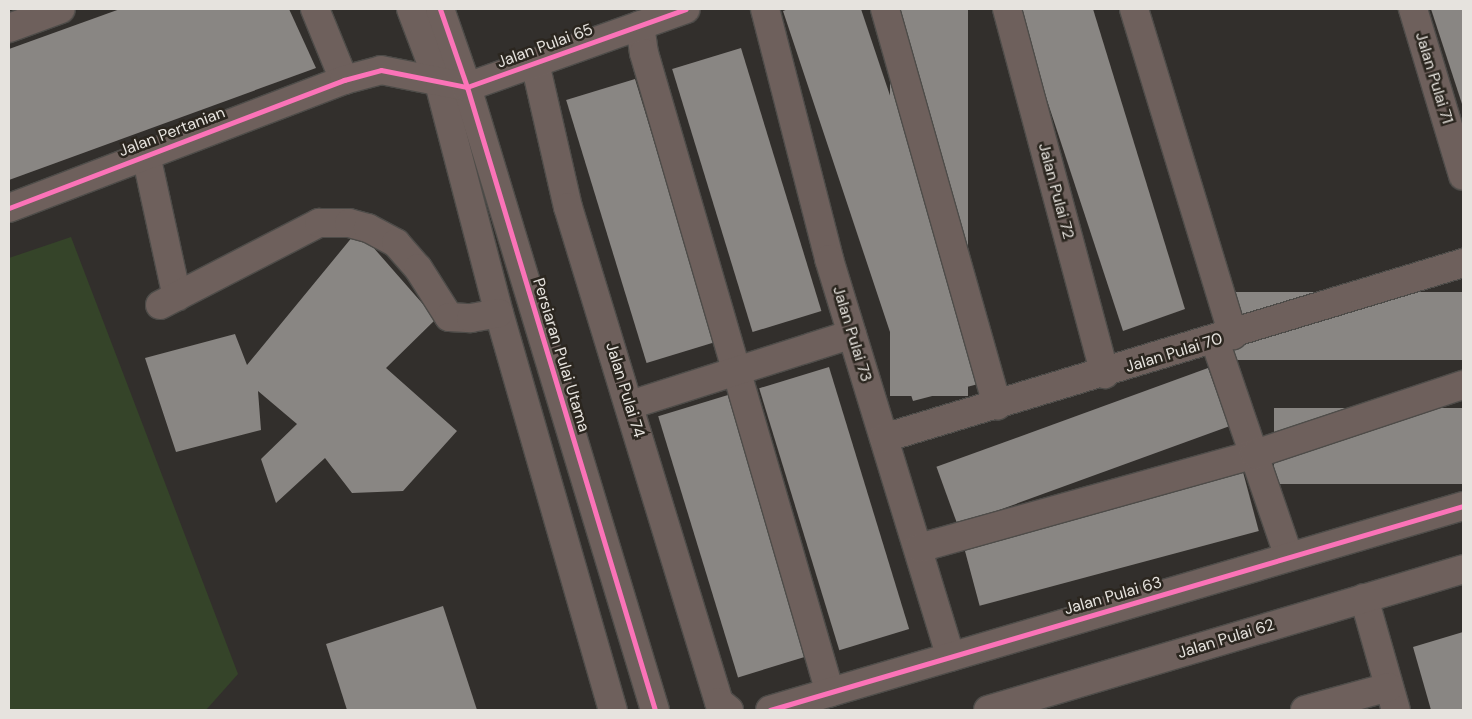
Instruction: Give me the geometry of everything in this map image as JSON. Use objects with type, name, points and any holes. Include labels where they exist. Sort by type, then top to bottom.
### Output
[{"type":"street","points":[[9,28],[61,9]]},
{"type":"street","points":[[315,9],[344,80]]},
{"type":"street","points":[[410,9],[439,83],[498,313],[613,710]]},
{"type":"street","name":"Persiaran Pulai Utama","points":[[440,9],[468,87],[655,710]]},
{"type":"street","name":"Jalan Pulai 65","points":[[439,83],[468,87],[686,9]]},
{"type":"street","name":"Jalan Pulai 73","points":[[765,9],[829,259],[951,657]]},
{"type":"street","points":[[885,9],[997,405]]},
{"type":"street","name":"Jalan Pulai 72","points":[[1007,9],[1105,374]]},
{"type":"street","points":[[1134,9],[1255,454],[1289,557]]},
{"type":"street","name":"Jalan Pulai 71","points":[[1413,9],[1463,176]]},
{"type":"street","points":[[640,25],[644,53],[830,693]]},
{"type":"street","name":"Jalan Pulai 74","points":[[535,63],[568,207],[630,405],[719,702],[729,710]]},
{"type":"street","name":"Jalan Pertanian","points":[[9,208],[344,80],[381,70],[410,74],[439,83]]},
{"type":"street","points":[[146,155],[169,301],[319,223],[349,223],[368,228],[396,243],[418,268],[449,317],[471,318],[498,313]]},
{"type":"street","name":"Jalan Pulai 70","points":[[884,438],[1105,374],[1463,263]]},
{"type":"street","points":[[630,405],[852,334]]},
{"type":"street","points":[[919,548],[1255,454],[1463,385]]},
{"type":"street","name":"Jalan Pulai 63","points":[[770,710],[1463,506]]},
{"type":"street","name":"Jalan Pulai 62","points":[[996,709],[1463,569]]},
{"type":"street","points":[[1305,710],[1393,699],[1364,598]]},
{"type":"green space","points":[[71,237],[238,674],[206,710],[9,710],[9,258]]},
{"type":"building","points":[[120,9],[289,9],[316,68],[9,180],[9,49]]},
{"type":"building","points":[[788,9],[861,9],[986,382],[913,401],[783,11]]},
{"type":"building","points":[[890,9],[968,9],[968,396],[890,396]]},
{"type":"building","points":[[1017,9],[1093,9],[1185,309],[1123,331]]},
{"type":"building","points":[[1431,9],[1463,9],[1463,107]]},
{"type":"building","points":[[741,48],[821,311],[753,332],[672,69]]},
{"type":"building","points":[[635,79],[715,342],[647,363],[566,100]]},
{"type":"building","points":[[358,230],[436,319],[386,368],[457,431],[403,491],[352,493],[325,458],[276,503],[261,459],[297,424],[258,391],[261,430],[176,452],[145,358],[235,334],[247,365]]},
{"type":"building","points":[[1234,292],[1463,292],[1463,360],[1234,360]]},
{"type":"building","points":[[829,367],[909,629],[839,650],[759,388]]},
{"type":"building","points":[[1208,368],[1229,426],[958,525],[936,467]]},
{"type":"building","points":[[728,395],[808,656],[738,677],[658,416]]},
{"type":"building","points":[[1274,408],[1463,408],[1463,484],[1274,484]]},
{"type":"building","points":[[1243,472],[1259,531],[980,606],[964,547]]},
{"type":"building","points":[[443,606],[477,710],[347,710],[326,644]]},
{"type":"building","points":[[1463,632],[1463,710],[1431,710],[1413,647]]},
{"type":"cycle path","points":[[440,9],[467,87],[655,710]]},
{"type":"cycle path","points":[[9,208],[344,80],[381,70],[467,87],[686,9]]},
{"type":"cycle path","points":[[770,710],[1463,506]]}]
